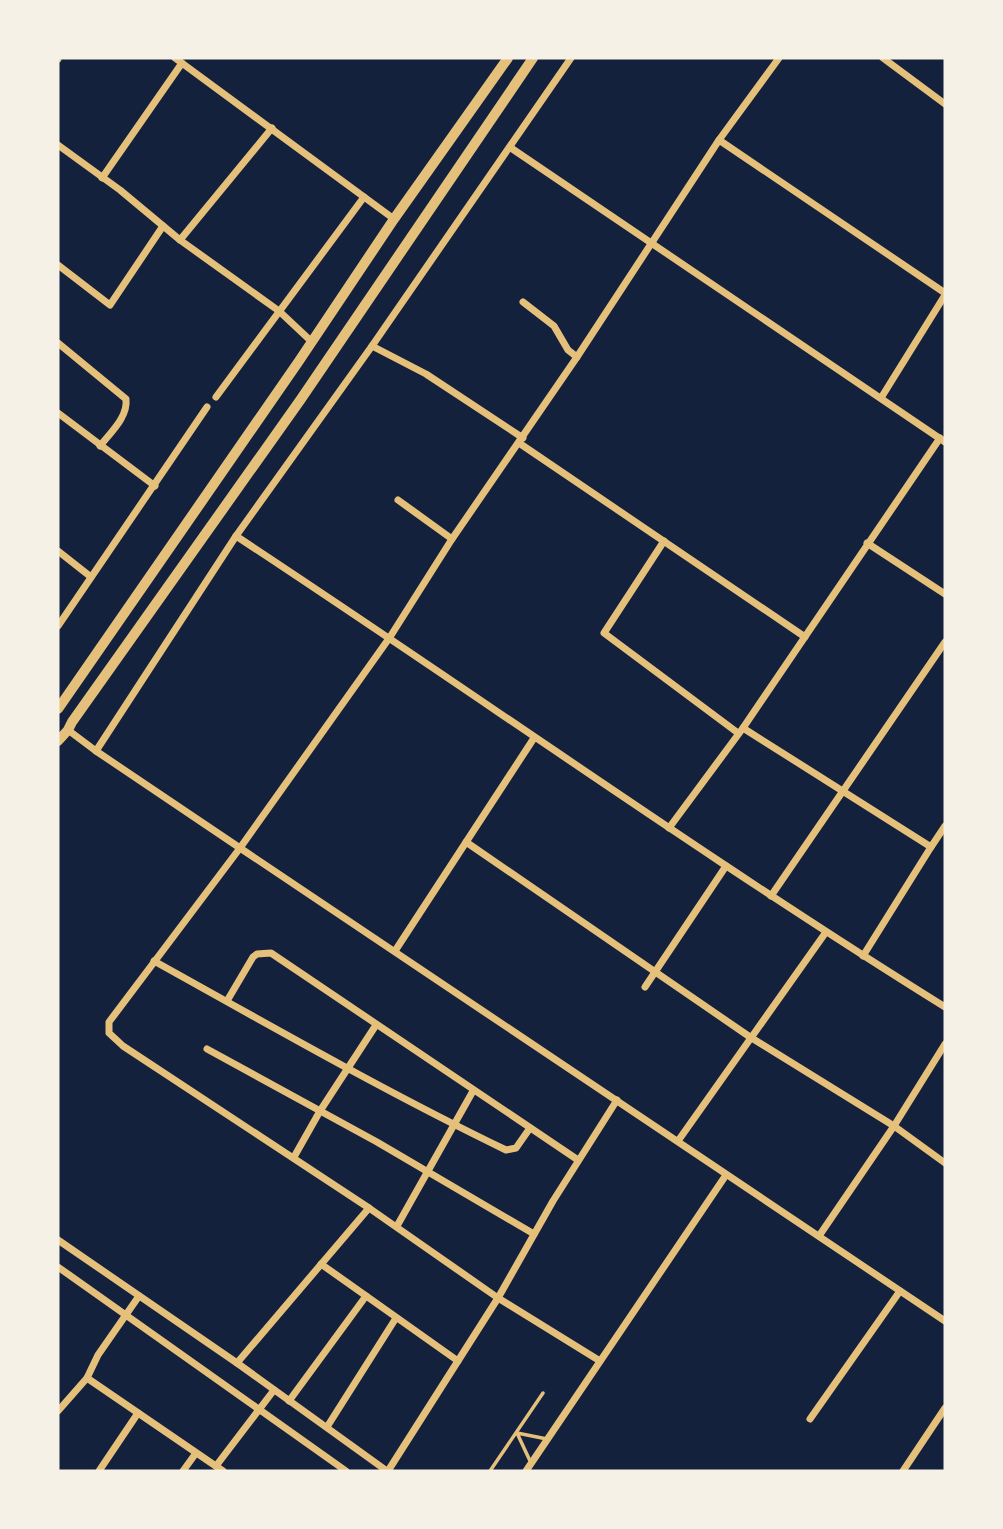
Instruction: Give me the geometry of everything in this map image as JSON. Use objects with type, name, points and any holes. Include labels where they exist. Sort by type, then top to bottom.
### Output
[{"type":"main road","points":[[64,732],[67,712],[58,709],[394,219],[508,58]]},
{"type":"main road","points":[[64,732],[300,399],[533,58]]},
{"type":"street","points":[[96,751],[236,536],[511,148],[571,58]]},
{"type":"street","points":[[600,1361],[498,1298],[397,1226],[137,1056],[109,1033],[109,1022],[240,848],[390,637],[452,539],[521,441],[719,140],[779,58]]},
{"type":"street","points":[[883,58],[945,104]]},
{"type":"street","points":[[102,178],[179,60],[394,219]]},
{"type":"street","points":[[180,240],[272,128]]},
{"type":"street","points":[[719,140],[945,294],[881,398]]},
{"type":"street","points":[[58,145],[120,190],[180,240],[279,311],[312,342]]},
{"type":"street","points":[[511,148],[943,440],[867,543],[741,731],[669,828]]},
{"type":"street","points":[[216,397],[364,197]]},
{"type":"street","points":[[58,265],[110,305],[163,226]]},
{"type":"street","points":[[523,302],[554,326],[568,350],[576,357]]},
{"type":"street","points":[[58,344],[126,399],[123,416],[100,446]]},
{"type":"street","points":[[372,346],[426,374],[805,636]]},
{"type":"street","points":[[58,626],[207,407]]},
{"type":"street","points":[[58,413],[155,486]]},
{"type":"street","points":[[398,500],[452,539]]},
{"type":"street","points":[[236,536],[390,637],[534,738],[771,896],[945,1007]]},
{"type":"street","points":[[664,541],[604,633],[741,731],[931,847]]},
{"type":"street","points":[[867,543],[945,594]]},
{"type":"street","points":[[58,551],[91,577]]},
{"type":"street","points":[[771,896],[944,648]]},
{"type":"street","points":[[64,732],[945,1321]]},
{"type":"street","points":[[395,951],[534,738]]},
{"type":"street","points":[[863,956],[945,826]]},
{"type":"street","points":[[466,842],[750,1037],[894,1126],[945,1163]]},
{"type":"street","points":[[645,987],[726,866]]},
{"type":"street","points":[[678,1141],[826,932]]},
{"type":"street","points":[[226,1001],[253,957],[265,952],[271,953],[578,1160]]},
{"type":"street","points":[[154,961],[347,1068],[454,1125],[510,1151],[516,1148],[530,1128]]},
{"type":"street","points":[[294,1157],[320,1111],[376,1025]]},
{"type":"street","points":[[819,1236],[894,1126],[945,1044]]},
{"type":"street","points":[[207,1049],[427,1171],[534,1234]]},
{"type":"street","points":[[397,1226],[473,1091]]},
{"type":"street","points":[[58,1240],[388,1471],[498,1298],[578,1160],[617,1100]]},
{"type":"street","points":[[526,1471],[726,1175]]},
{"type":"street","points":[[237,1363],[369,1208]]},
{"type":"street","points":[[321,1264],[458,1361]]},
{"type":"street","points":[[58,1267],[346,1471]]},
{"type":"street","points":[[810,1419],[900,1291]]},
{"type":"street","points":[[58,1411],[87,1378],[97,1354],[139,1296]]},
{"type":"street","points":[[289,1401],[366,1296]]},
{"type":"street","points":[[327,1427],[396,1318]]},
{"type":"street","points":[[87,1378],[219,1469],[274,1390]]},
{"type":"street","points":[[903,1471],[945,1408]]},
{"type":"street","points":[[99,1471],[138,1413]]},
{"type":"street","points":[[183,1471],[196,1453]]},
{"type":"lane","points":[[490,1471],[543,1393]]},
{"type":"lane","points":[[517,1433],[547,1439]]},
{"type":"lane","points":[[517,1433],[531,1463]]}]
